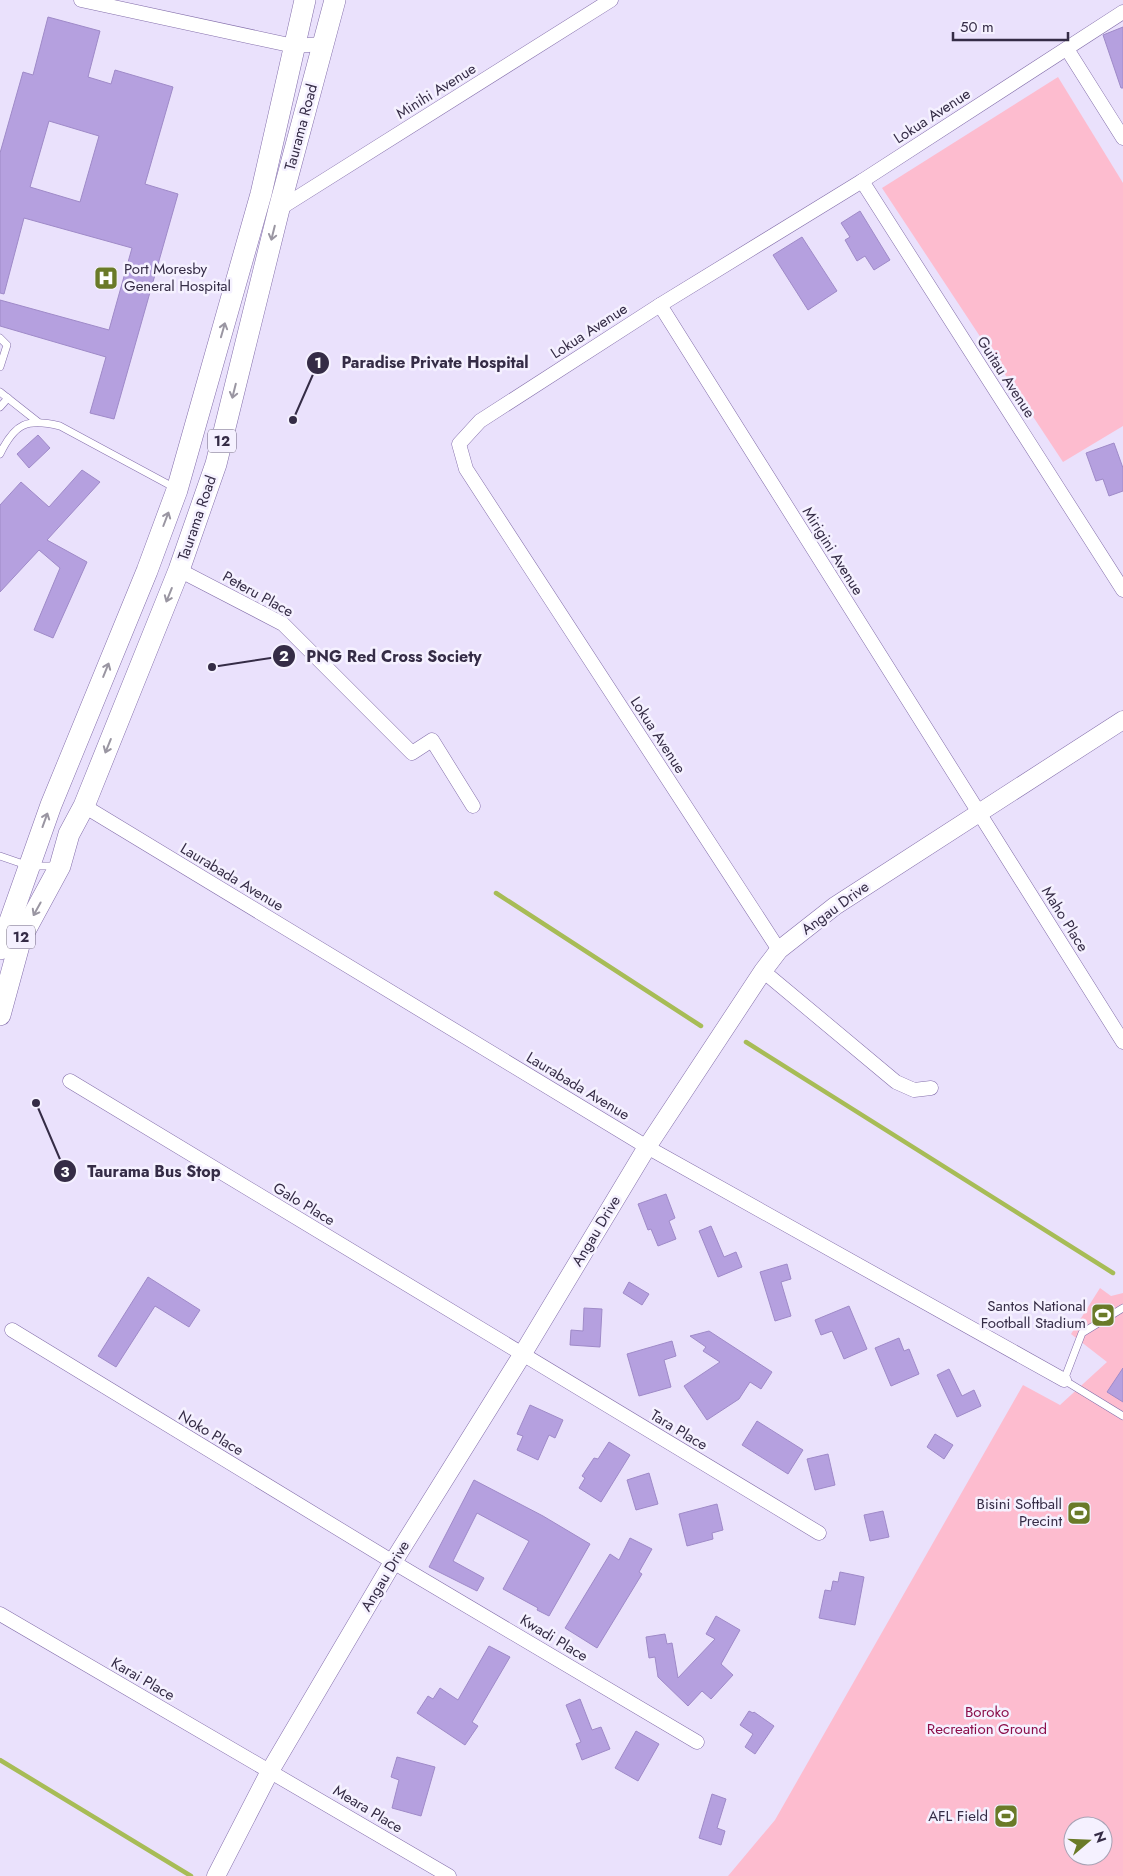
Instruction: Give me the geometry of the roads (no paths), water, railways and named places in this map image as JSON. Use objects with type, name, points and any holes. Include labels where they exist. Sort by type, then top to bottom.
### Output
[{"type":"main road","name":"Taurama Road","points":[[0,948],[50,805],[147,570],[177,490],[261,194],[305,0]]},
{"type":"main road","name":"Taurama Road","points":[[0,1015],[21,938],[60,866],[70,834],[84,806],[179,570],[216,464],[278,209],[335,0]]},
{"type":"street","points":[[81,0],[294,46],[323,44]]},
{"type":"street","name":"Minihi Avenue","points":[[278,209],[611,0]]},
{"type":"street","name":"Lokua Avenue","points":[[779,950],[466,469],[459,444],[480,421],[660,305],[862,181],[1123,12]]},
{"type":"street","points":[[1067,49],[1123,138]]},
{"type":"street","name":"Guitau Avenue","points":[[862,181],[1123,590]]},
{"type":"street","name":"Mirigini Avenue","points":[[660,305],[979,814]]},
{"type":"street","name":"Peteru Place","points":[[179,570],[283,624],[412,753],[432,740],[473,806]]},
{"type":"street","name":"Angau Drive","points":[[216,1876],[270,1771],[393,1562],[522,1355],[647,1147],[763,971],[779,950],[835,906],[1123,720]]},
{"type":"street","name":"Laurabada Avenue","points":[[84,806],[647,1147],[1064,1380]]},
{"type":"street","name":"Maho Place","points":[[979,814],[1123,1042]]},
{"type":"street","points":[[763,971],[896,1082],[914,1090],[931,1088]]},
{"type":"street","name":"Galo Place","points":[[70,1081],[522,1355]]},
{"type":"street","name":"Noko Place","points":[[12,1330],[393,1562]]},
{"type":"street","name":"Tara Place","points":[[522,1355],[819,1533]]},
{"type":"street","name":"Kwadi Place","points":[[393,1562],[697,1742]]},
{"type":"street","name":"Karai Place","points":[[0,1614],[270,1771]]},
{"type":"street","name":"Meara Place","points":[[270,1771],[449,1876]]},
{"type":"lane","points":[[0,338],[7,345],[0,367]]},
{"type":"lane","points":[[0,392],[38,422]]},
{"type":"lane","points":[[0,407],[8,398]]},
{"type":"lane","points":[[0,454],[6,441],[24,424],[38,422],[60,426],[177,490]]},
{"type":"lane","points":[[0,856],[29,866],[60,866]]},
{"type":"lane","points":[[1123,1308],[1082,1332],[1064,1380],[1123,1416]]},
{"type":"waterway","points":[[496,893],[701,1026]]},
{"type":"waterway","points":[[746,1042],[1113,1273]]},
{"type":"waterway","points":[[0,1760],[191,1876]]},
{"type":"place","name":"Port Moresby General Hospital","points":[[106,278]]},
{"type":"place","name":"Paradise Private Hospital","points":[[293,420]]},
{"type":"place","name":"PNG Red Cross Society","points":[[212,667]]},
{"type":"place","name":"Taurama Bus Stop","points":[[36,1103]]},
{"type":"place","name":"Santos National Football Stadium","points":[[1103,1315]]},
{"type":"place","name":"Bisini Softball Precint","points":[[1079,1513]]},
{"type":"place","name":"AFL Field","points":[[1006,1816]]},
{"type":"park label","name":"Boroko Recreation Ground","points":[[987,1720]]}]
